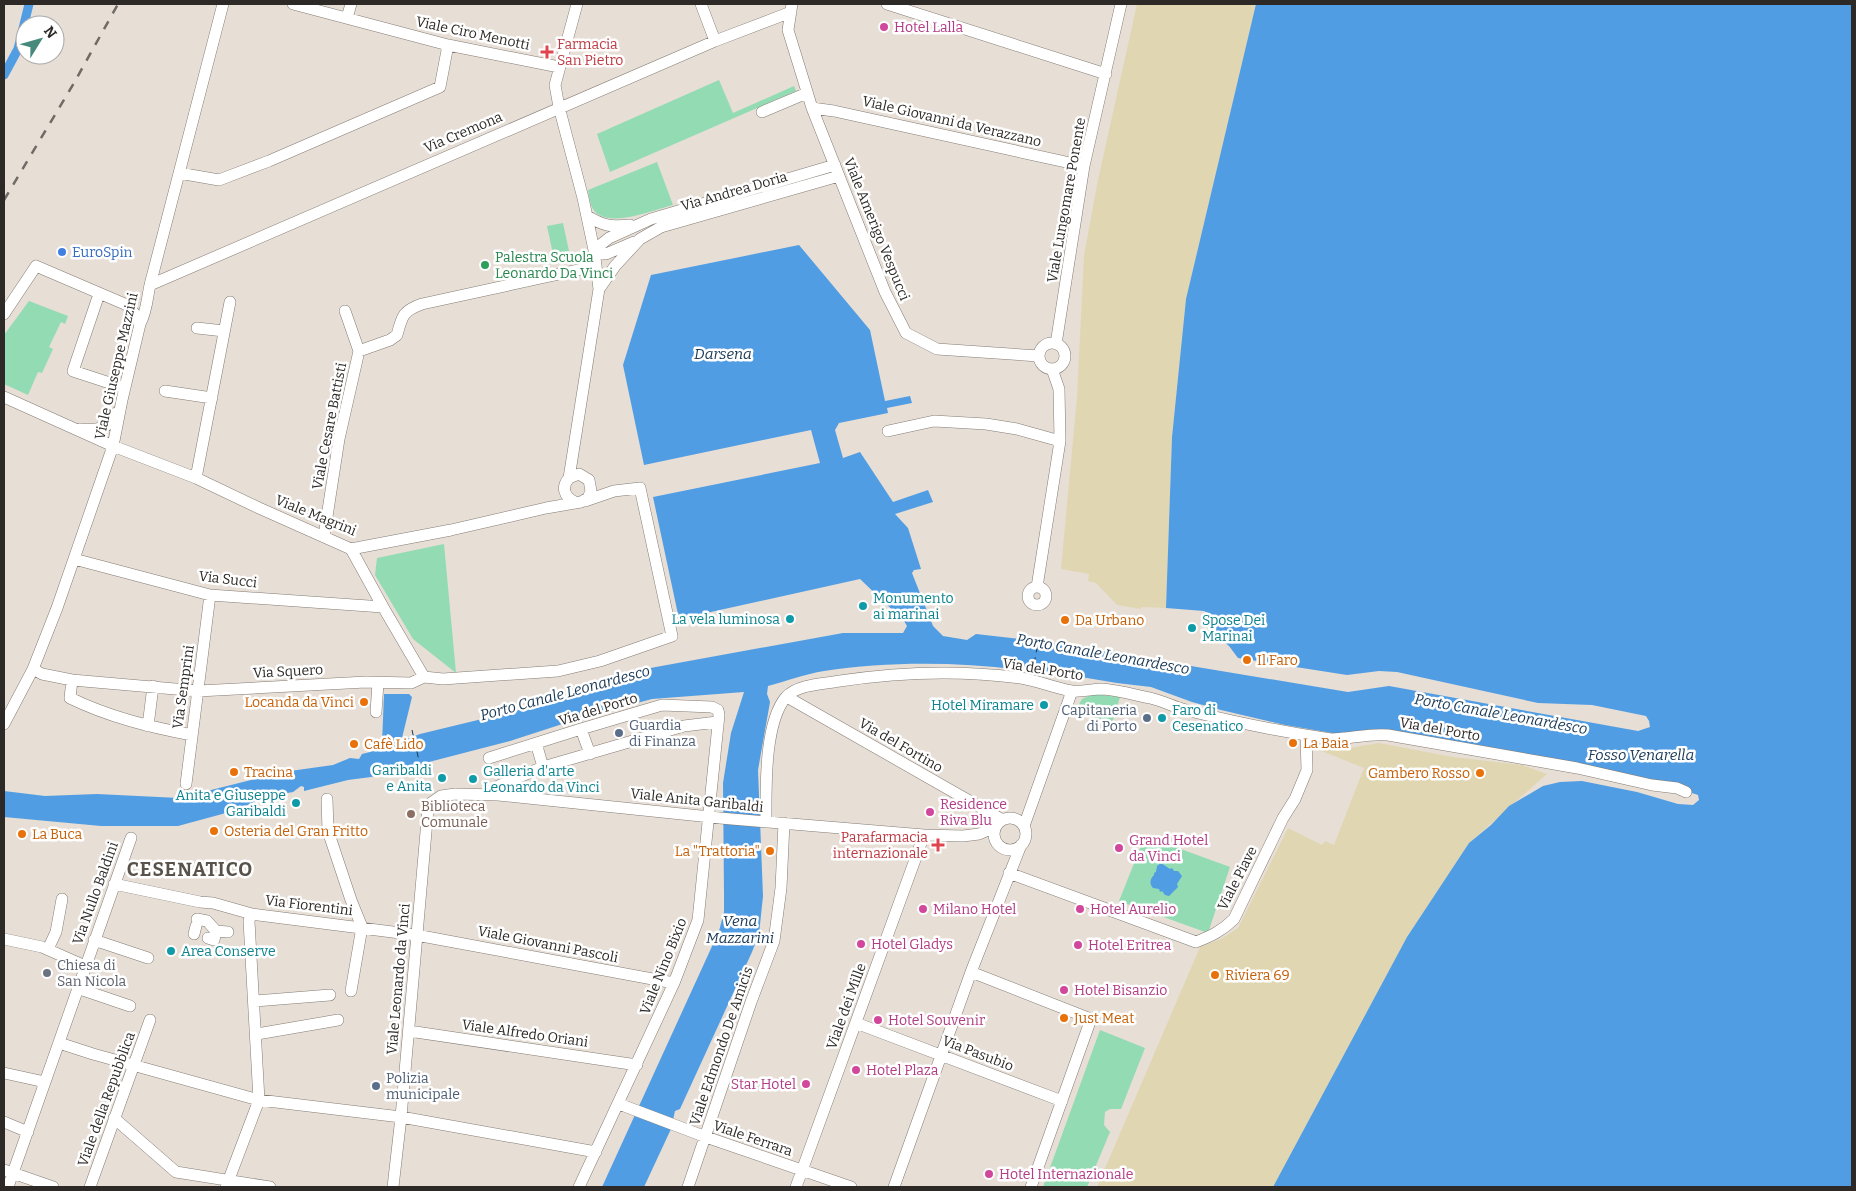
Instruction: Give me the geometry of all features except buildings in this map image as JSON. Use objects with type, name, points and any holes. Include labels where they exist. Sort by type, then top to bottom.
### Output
[{"type":"street","name":"Viale Giuseppe Mazzini","points":[[4,724],[33,669],[74,560],[113,446],[140,324],[144,316],[149,286],[223,4]]},
{"type":"street","name":"Viale Ciro Menotti","points":[[293,4],[448,44],[560,67]]},
{"type":"street","points":[[348,18],[352,4]]},
{"type":"street","points":[[546,508],[571,480],[586,477],[591,483],[592,491],[580,501],[567,497],[571,480],[572,458],[599,289],[587,216],[555,85],[577,4]]},
{"type":"street","points":[[701,4],[715,41]]},
{"type":"street","points":[[887,4],[1106,74]]},
{"type":"street","name":"Viale Lungomare Ponente","points":[[1052,369],[1060,366],[1064,358],[1063,350],[1056,344],[1084,166],[1121,4]]},
{"type":"street","name":"Via Cremona","points":[[149,286],[791,8]]},
{"type":"street","name":"Viale Amerigo Vespucci","points":[[791,8],[788,30],[812,108],[885,292],[906,333],[938,349],[1039,356]]},
{"type":"street","points":[[179,173],[220,180],[269,161],[440,87],[448,44]]},
{"type":"street","points":[[762,112],[807,93]]},
{"type":"street","name":"Viale Giovanni da Verazzano","points":[[812,108],[834,111],[1084,166]]},
{"type":"street","name":"Via Andrea Doria","points":[[587,216],[602,225],[636,225],[697,211],[837,171]]},
{"type":"street","name":"Via Andrea Doria","points":[[594,250],[606,254],[697,211]]},
{"type":"street","name":"Via Andrea Doria","points":[[594,250],[609,238],[636,225]]},
{"type":"street","name":"Via Andrea Doria","points":[[599,289],[615,266],[640,239]]},
{"type":"street","points":[[4,314],[36,266],[127,305],[140,324]]},
{"type":"street","name":"Viale Cesare Battisti","points":[[359,351],[397,336],[402,315],[412,308],[596,266]]},
{"type":"street","points":[[127,305],[138,303],[145,296],[149,286]]},
{"type":"street","points":[[99,294],[73,372],[125,388]]},
{"type":"street","points":[[196,478],[230,302]]},
{"type":"street","name":"Viale Cesare Battisti","points":[[324,536],[339,439],[359,351],[345,311]]},
{"type":"street","points":[[197,328],[224,331]]},
{"type":"street","points":[[1038,587],[1060,441],[1058,389],[1052,369],[1045,367],[1039,356],[1045,346],[1056,344]]},
{"type":"street","points":[[165,392],[212,398]]},
{"type":"street","points":[[4,397],[67,425],[96,430],[107,427],[114,420],[122,400]]},
{"type":"street","points":[[888,430],[934,421],[986,424],[1017,429],[1060,441]]},
{"type":"street","name":"Viale Magrini","points":[[67,425],[113,446],[196,478],[351,548],[451,530],[580,501],[614,491],[640,488],[672,636],[600,661],[558,671],[443,679],[424,677]]},
{"type":"street","name":"Viale Magrini","points":[[591,483],[614,491]]},
{"type":"street","points":[[351,548],[383,608],[424,677]]},
{"type":"street","name":"Via Succi","points":[[74,560],[210,595],[383,608]]},
{"type":"street","name":"Via Semprini","points":[[186,784],[210,595]]},
{"type":"street","points":[[411,657],[411,683]]},
{"type":"street","name":"Via Squero","points":[[33,669],[42,674],[72,680],[198,691],[366,682],[411,683],[424,677]]},
{"type":"street","name":"Via del Porto","points":[[787,697],[802,688],[898,674],[977,675],[1020,678],[1072,691],[1111,690],[1152,699],[1183,710],[1244,724],[1306,735],[1345,739],[1381,734],[1388,735],[1577,768],[1652,785],[1677,788],[1686,792]]},
{"type":"street","points":[[72,680],[70,698],[95,711],[148,726],[192,735]]},
{"type":"street","points":[[376,712],[378,683]]},
{"type":"street","points":[[148,726],[153,686]]},
{"type":"street","points":[[894,1187],[971,972],[1009,874],[1026,836],[1024,826],[1072,691]]},
{"type":"street","points":[[766,822],[765,777],[774,721],[787,697]]},
{"type":"street","name":"Via del Fortino","points":[[787,697],[998,823]]},
{"type":"street","name":"Via del Porto","points":[[489,758],[662,705],[704,706],[718,710]]},
{"type":"street","name":"Viale Nino Bixio","points":[[579,1187],[622,1105],[637,1065],[674,983],[698,920],[718,710]]},
{"type":"street","points":[[498,795],[498,786],[543,767],[684,726],[717,722]]},
{"type":"street","points":[[581,729],[590,754]]},
{"type":"street","name":"Viale Piave","points":[[1009,874],[1196,942],[1213,936],[1234,919],[1283,818],[1295,799],[1307,770],[1306,735]]},
{"type":"street","points":[[536,744],[543,767]]},
{"type":"street","name":"Viale Anita Garibaldi","points":[[431,803],[441,796],[455,794],[498,795],[720,818],[924,835],[962,836],[982,834],[998,823]]},
{"type":"street","points":[[327,799],[328,831],[351,900],[362,926]]},
{"type":"street","name":"Viale Leonardo da Vinci","points":[[393,1187],[409,1031],[428,808],[431,803]]},
{"type":"street","points":[[1009,874],[993,832],[998,823],[1011,817],[1024,826]]},
{"type":"street","name":"Viale Edmondo De Amicis","points":[[688,1187],[751,1002],[774,941],[781,888],[784,823]]},
{"type":"street","name":"Viale dei Mille","points":[[796,1187],[924,835]]},
{"type":"street","name":"Viale Anita Garibaldi","points":[[962,836],[999,845]]},
{"type":"street","name":"Via Nullo Baldini","points":[[8,1187],[9,1172],[28,1132],[131,838]]},
{"type":"street","points":[[999,845],[1012,850],[1021,845]]},
{"type":"street","name":"Via Fiorentini","points":[[114,884],[213,903],[251,914],[416,934]]},
{"type":"street","points":[[48,949],[56,932],[62,899]]},
{"type":"street","points":[[227,1184],[259,1100],[257,1034],[250,940],[251,914]]},
{"type":"street","points":[[196,926],[207,922],[212,934],[228,932]]},
{"type":"street","name":"Via Fiorentini","points":[[351,991],[362,926]]},
{"type":"street","name":"Viale Giovanni Pascoli","points":[[416,934],[674,983]]},
{"type":"street","points":[[4,939],[42,946],[85,966]]},
{"type":"street","points":[[94,940],[148,958]]},
{"type":"street","points":[[971,972],[1091,1019],[1030,1187]]},
{"type":"street","points":[[77,988],[130,1006]]},
{"type":"street","points":[[255,1001],[330,995]]},
{"type":"street","name":"Viale della Repubblica","points":[[90,1187],[150,1020]]},
{"type":"street","points":[[257,1034],[338,1020]]},
{"type":"street","name":"Via Pasubio","points":[[856,1023],[1062,1101]]},
{"type":"street","name":"Viale Alfredo Oriani","points":[[409,1031],[637,1065]]},
{"type":"street","points":[[59,1043],[259,1100],[401,1117],[596,1152]]},
{"type":"street","points":[[4,1073],[45,1082]]},
{"type":"street","name":"Viale Ferrara","points":[[622,1105],[706,1137],[851,1187]]},
{"type":"street","points":[[114,1118],[176,1172],[227,1184],[270,1187]]},
{"type":"street","points":[[4,1122],[28,1132]]},
{"type":"street","points":[[9,1172],[53,1187]]},
{"type":"green space","points":[[719,80],[733,113],[794,86],[796,91],[610,172],[597,134]]},
{"type":"green space","points":[[657,162],[673,205],[630,217],[619,218],[608,218],[599,215],[593,209],[588,190]]},
{"type":"green space","points":[[563,223],[569,251],[553,254],[547,226]]},
{"type":"green space","points":[[29,301],[68,316],[65,324],[61,322],[49,347],[53,349],[42,373],[38,372],[28,395],[4,384],[4,335]]},
{"type":"green space","points":[[444,544],[456,673],[413,639],[375,575],[377,558]]},
{"type":"green space","points":[[1093,694],[1120,697],[1112,723],[1076,710],[1082,699]]},
{"type":"green space","points":[[1145,836],[1230,867],[1208,933],[1119,901]]},
{"type":"green space","points":[[1100,1030],[1145,1048],[1121,1109],[1110,1109],[1105,1112],[1104,1125],[1110,1132],[1087,1187],[1043,1187]]},
{"type":"sand","points":[[1137,4],[1256,4],[1186,299],[1172,437],[1166,608],[1141,607],[1141,609],[1117,605],[1096,583],[1088,581],[1089,574],[1061,569],[1077,397],[1084,255],[1098,180]]},
{"type":"sand","points":[[1379,743],[1453,757],[1522,765],[1547,774],[1469,843],[1407,937],[1273,1187],[1097,1187],[1200,947],[1221,939],[1238,928],[1288,828],[1322,845],[1325,841],[1334,845],[1364,768],[1319,750],[1320,746],[1343,749]]},
{"type":"water","points":[[1256,4],[1852,4],[1852,1187],[1273,1187],[1407,937],[1469,843],[1491,825],[1509,806],[1543,786],[1560,782],[1582,781],[1637,792],[1678,804],[1693,805],[1699,800],[1698,795],[1692,793],[1690,789],[1386,729],[1344,735],[1285,725],[1192,702],[1151,687],[1033,669],[1029,671],[953,664],[900,664],[817,672],[768,686],[767,694],[770,702],[758,770],[763,896],[759,934],[680,1109],[675,1111],[671,1129],[644,1187],[602,1187],[719,931],[724,912],[723,783],[731,733],[744,692],[652,699],[584,717],[510,741],[371,777],[348,780],[304,791],[304,787],[301,786],[293,792],[276,795],[237,810],[178,826],[101,826],[4,817],[4,791],[45,796],[97,794],[179,798],[283,772],[333,765],[350,758],[359,759],[362,754],[378,750],[382,744],[384,694],[409,694],[412,697],[402,738],[404,740],[420,734],[585,694],[645,669],[843,633],[903,633],[907,626],[904,621],[860,579],[679,619],[653,497],[820,463],[811,430],[644,465],[623,365],[651,275],[799,245],[870,330],[885,401],[910,396],[912,403],[887,408],[888,413],[839,423],[835,430],[843,458],[860,452],[893,502],[928,490],[933,502],[895,514],[908,528],[921,569],[914,570],[912,573],[933,626],[943,636],[967,640],[976,634],[1081,646],[1083,648],[1348,692],[1389,686],[1638,731],[1650,727],[1646,716],[1592,705],[1538,703],[1397,672],[1379,671],[1347,675],[1238,658],[1229,646],[1216,635],[1210,614],[1204,611],[1166,608],[1172,437],[1186,299]]},
{"type":"water","points":[[1161,863],[1170,869],[1172,868],[1174,871],[1178,871],[1182,876],[1177,884],[1178,887],[1169,896],[1165,895],[1162,891],[1160,892],[1159,889],[1153,888],[1151,885],[1151,880],[1157,866]]},
{"type":"waterway","points":[[4,75],[18,49],[29,4]]},
{"type":"ferry route","points":[[1032,674],[1039,638]]},
{"type":"ferry route","points":[[412,730],[420,765]]},
{"type":"railway","points":[[4,200],[74,83],[118,4]]},
{"type":"place","name":"Hotel Lalla","points":[[884,27]]},
{"type":"place","name":"Farmacia San Pietro","points":[[547,52]]},
{"type":"place","name":"EuroSpin","points":[[62,252]]},
{"type":"place","name":"Palestra Scuola Leonardo Da Vinci","points":[[485,265]]},
{"type":"place","name":"Monumento ai marinai","points":[[863,606]]},
{"type":"place","name":"La vela luminosa","points":[[790,619]]},
{"type":"place","name":"Da Urbano","points":[[1065,620]]},
{"type":"place","name":"Spose Dei Marinai","points":[[1192,628]]},
{"type":"place","name":"Il Faro","points":[[1247,660]]},
{"type":"place","name":"Locanda da Vinci","points":[[364,702]]},
{"type":"place","name":"Hotel Miramare","points":[[1044,705]]},
{"type":"place","name":"Capitaneria di Porto","points":[[1147,718]]},
{"type":"place","name":"Faro di Cesenatico","points":[[1162,718]]},
{"type":"place","name":"Guardia di Finanza","points":[[619,733]]},
{"type":"place","name":"La Baia","points":[[1293,743]]},
{"type":"place","name":"Cafè Lido","points":[[354,744]]},
{"type":"place","name":"Tracina","points":[[234,772]]},
{"type":"place","name":"Gambero Rosso","points":[[1480,773]]},
{"type":"place","name":"Garibaldi e Anita","points":[[442,778]]},
{"type":"place","name":"Galleria d'arte Leonardo da Vinci","points":[[473,779]]},
{"type":"place","name":"Anita e Giuseppe Garibaldi","points":[[296,803]]},
{"type":"place","name":"Residence Riva Blu","points":[[930,812]]},
{"type":"place","name":"Biblioteca Comunale","points":[[411,814]]},
{"type":"place","name":"Osteria del Gran Fritto","points":[[214,831]]},
{"type":"place","name":"La Buca","points":[[22,834]]},
{"type":"place","name":"Parafarmacia internazionale","points":[[938,845]]},
{"type":"place","name":"Grand Hotel da Vinci","points":[[1119,848]]},
{"type":"place","name":"La \"Trattoria\"","points":[[770,851]]},
{"type":"place","name":"Milano Hotel","points":[[923,909]]},
{"type":"place","name":"Hotel Aurelio","points":[[1080,909]]},
{"type":"place","name":"Hotel Gladys","points":[[861,944]]},
{"type":"place","name":"Hotel Eritrea","points":[[1078,945]]},
{"type":"place","name":"Area Conserve","points":[[171,951]]},
{"type":"place","name":"Chiesa di San Nicola","points":[[47,973]]},
{"type":"place","name":"Riviera 69","points":[[1215,975]]},
{"type":"place","name":"Hotel Bisanzio","points":[[1064,990]]},
{"type":"place","name":"Just Meat","points":[[1064,1018]]},
{"type":"place","name":"Hotel Souvenir","points":[[878,1020]]},
{"type":"place","name":"Hotel Plaza","points":[[856,1070]]},
{"type":"place","name":"Star Hotel","points":[[806,1084]]},
{"type":"place","name":"Polizia municipale","points":[[376,1086]]},
{"type":"place","name":"Hotel Internazionale","points":[[989,1174]]},
{"type":"district","name":"CESENATICO","points":[[190,869]]},
{"type":"water label","name":"Darsena","points":[[723,354]]},
{"type":"water label","name":"Porto Canale Leonardesco","points":[[1103,654]]},
{"type":"water label","name":"Porto Canale Leonardesco","points":[[565,693]]},
{"type":"water label","name":"Porto Canale Leonardesco","points":[[1501,714]]},
{"type":"water label","name":"Fosso Venarella","points":[[1641,755]]},
{"type":"water label","name":"Vena Mazzarini","points":[[740,930]]}]
